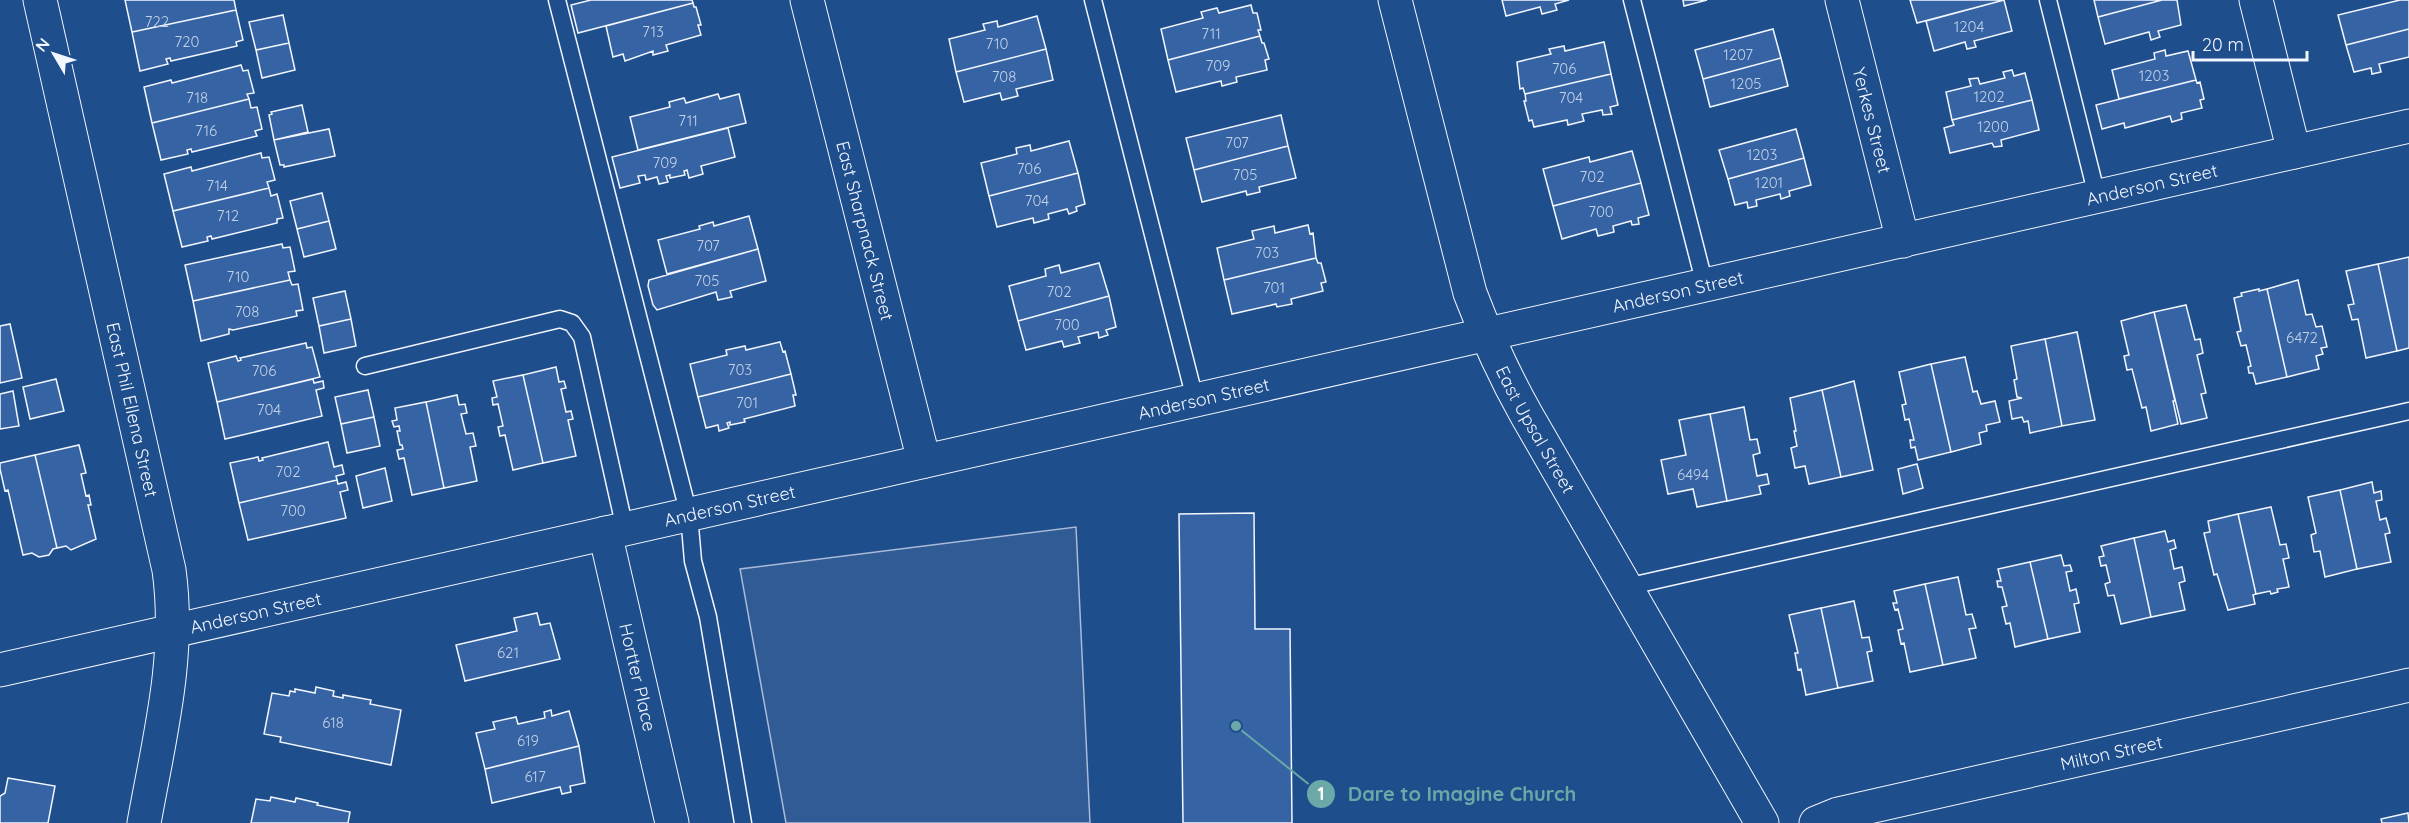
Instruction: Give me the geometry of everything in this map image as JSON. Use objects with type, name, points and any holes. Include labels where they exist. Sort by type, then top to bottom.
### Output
[{"type":"street","name":"East Phil Ellena Street","points":[[40,0],[169,570],[173,600],[174,631],[167,698],[144,823]]},
{"type":"street","name":"East Sharpnack Street","points":[[807,0],[924,461]]},
{"type":"street","name":"East Upsal Street","points":[[1395,0],[1470,293],[1485,334],[1509,385],[1762,823]]},
{"type":"street","name":"Yerkes Street","points":[[1842,0],[1903,241]]},
{"type":"street","points":[[2256,0],[2294,152]]},
{"type":"street","name":"Anderson Street","points":[[0,670],[2409,126]]},
{"type":"street","name":"Hortter Place","points":[[615,531],[672,823]]},
{"type":"street","name":"Milton Street","points":[[1816,823],[1838,814],[2409,685]]},
{"type":"lane","points":[[557,0],[689,514],[693,561],[708,617],[743,823]]},
{"type":"lane","points":[[1093,0],[1195,399]]},
{"type":"lane","points":[[1632,0],[1705,285]]},
{"type":"lane","points":[[2048,0],[2097,196]]},
{"type":"lane","points":[[365,366],[560,319],[572,323],[582,337],[615,531]]},
{"type":"lane","points":[[1626,587],[2409,411]]},
{"type":"shaded area","points":[[1076,527],[1090,823],[786,823],[740,569]]},
{"type":"building","points":[[125,0],[234,0],[236,10],[132,32]]},
{"type":"building","points":[[591,0],[692,0],[693,3],[578,33],[571,5]]},
{"type":"building","points":[[1502,0],[1569,0],[1555,4],[1557,10],[1542,14],[1540,7],[1506,16]]},
{"type":"building","points":[[1683,0],[1707,0],[1684,6]]},
{"type":"building","points":[[1910,0],[2004,0],[1917,23]]},
{"type":"building","points":[[2004,0],[2012,31],[1974,41],[1976,47],[1967,49],[1965,42],[1934,51],[1926,21]]},
{"type":"building","points":[[2094,0],[2162,0],[2098,17]]},
{"type":"building","points":[[2162,0],[2177,0],[2181,25],[2158,31],[2160,37],[2151,40],[2149,32],[2105,44],[2098,17]]},
{"type":"building","points":[[2400,0],[2409,0],[2409,29],[2346,45],[2338,15]]},
{"type":"building","points":[[693,3],[701,25],[698,25],[701,35],[666,45],[668,51],[653,55],[653,51],[625,61],[623,54],[613,57],[606,26]]},
{"type":"building","points":[[1251,5],[1253,13],[1257,13],[1260,36],[1168,60],[1161,29],[1203,18],[1201,12],[1217,8],[1219,13]]},
{"type":"building","points":[[236,10],[243,40],[236,42],[237,46],[171,61],[170,58],[166,59],[168,64],[140,71],[132,32]]},
{"type":"building","points":[[283,15],[289,43],[256,50],[249,22]]},
{"type":"building","points":[[1037,16],[1046,49],[956,72],[949,39],[985,30],[983,24],[997,21],[998,27]]},
{"type":"building","points":[[1773,29],[1781,58],[1703,79],[1695,50]]},
{"type":"building","points":[[2409,29],[2409,57],[2379,64],[2381,72],[2372,74],[2371,68],[2354,72],[2346,45]]},
{"type":"building","points":[[1260,36],[1269,59],[1265,60],[1267,70],[1236,77],[1237,82],[1222,86],[1221,81],[1176,92],[1168,60]]},
{"type":"building","points":[[1604,42],[1611,74],[1525,94],[1523,88],[1520,89],[1517,62],[1551,54],[1549,49],[1564,46],[1565,51]]},
{"type":"building","points":[[289,43],[295,70],[262,78],[256,50]]},
{"type":"building","points":[[1046,49],[1053,80],[1016,89],[1018,96],[1002,100],[1000,93],[964,102],[956,72]]},
{"type":"building","points":[[2165,50],[2166,56],[2188,51],[2196,80],[2119,99],[2112,70],[2155,59],[2154,53]]},
{"type":"building","points":[[1781,58],[1788,86],[1710,107],[1703,79]]},
{"type":"building","points":[[241,65],[243,71],[248,70],[254,93],[247,94],[249,99],[152,123],[144,87],[171,80],[172,83]]},
{"type":"building","points":[[2012,70],[2014,76],[2025,73],[2032,100],[1952,120],[1946,92],[1971,86],[1969,79],[1978,78],[1980,84],[2005,78],[2003,72]]},
{"type":"building","points":[[1611,74],[1618,105],[1610,107],[1612,114],[1603,115],[1602,110],[1582,114],[1584,121],[1568,125],[1567,120],[1534,127],[1532,120],[1529,121],[1524,101],[1526,101],[1525,94]]},
{"type":"building","points":[[2196,80],[2197,83],[2200,82],[2204,99],[2200,100],[2202,108],[2181,113],[2182,119],[2172,122],[2170,116],[2125,128],[2124,123],[2102,129],[2096,105]]},
{"type":"building","points":[[718,94],[720,99],[739,94],[746,123],[638,150],[630,117],[670,107],[669,102],[684,98],[686,103]]},
{"type":"building","points":[[249,99],[251,108],[257,107],[262,129],[255,131],[257,136],[192,152],[191,149],[187,150],[188,154],[161,160],[152,123]]},
{"type":"building","points":[[2032,100],[2039,130],[2001,140],[2002,146],[1994,147],[1992,143],[1950,153],[1944,128],[1954,125],[1952,120]]},
{"type":"building","points":[[302,105],[308,132],[274,140],[269,115],[272,114],[271,112]]},
{"type":"building","points":[[1281,115],[1288,146],[1194,170],[1186,138]]},
{"type":"building","points":[[728,128],[735,157],[701,166],[703,174],[689,178],[687,170],[684,171],[685,175],[670,178],[670,175],[666,176],[668,182],[659,184],[657,177],[646,180],[645,175],[638,176],[640,183],[620,188],[612,157]]},
{"type":"building","points":[[329,129],[335,156],[284,167],[280,165],[274,140]]},
{"type":"building","points":[[1796,129],[1804,158],[1728,179],[1719,150]]},
{"type":"building","points":[[1069,141],[1078,173],[989,196],[981,163],[1017,154],[1016,148],[1030,145],[1031,151]]},
{"type":"building","points":[[1288,146],[1296,178],[1259,187],[1260,192],[1247,195],[1246,191],[1202,202],[1194,170]]},
{"type":"building","points":[[1632,151],[1641,183],[1553,206],[1543,169],[1589,157],[1590,162]]},
{"type":"building","points":[[261,153],[262,158],[269,157],[275,180],[267,182],[269,188],[173,211],[164,174],[191,167],[192,171]]},
{"type":"building","points":[[1804,158],[1811,185],[1789,191],[1790,196],[1781,199],[1780,194],[1756,200],[1757,206],[1748,208],[1747,202],[1735,205],[1728,179]]},
{"type":"building","points":[[1078,173],[1085,204],[1076,207],[1077,211],[1069,214],[1067,209],[1048,214],[1049,219],[1034,223],[1033,218],[997,227],[989,196]]},
{"type":"building","points":[[1641,183],[1649,215],[1638,218],[1639,224],[1632,225],[1631,221],[1613,226],[1614,232],[1598,236],[1596,229],[1562,239],[1553,206]]},
{"type":"building","points":[[269,188],[271,196],[277,194],[283,218],[277,219],[277,223],[212,239],[211,236],[207,237],[208,241],[182,247],[173,211]]},
{"type":"building","points":[[322,193],[329,221],[297,229],[290,201]]},
{"type":"building","points":[[749,216],[758,249],[667,274],[658,240],[700,229],[699,226],[713,222],[714,226]]},
{"type":"building","points":[[329,221],[336,249],[304,257],[297,229]]},
{"type":"building","points":[[1308,225],[1310,234],[1313,233],[1316,258],[1224,280],[1217,248],[1254,239],[1252,231],[1274,226],[1275,233]]},
{"type":"building","points":[[282,244],[283,248],[290,247],[295,271],[288,272],[290,280],[193,301],[185,265]]},
{"type":"building","points":[[758,249],[766,281],[730,291],[732,297],[718,300],[716,292],[657,310],[653,305],[648,286],[649,280]]},
{"type":"building","points":[[2409,257],[2409,348],[2397,351],[2378,264]]},
{"type":"building","points":[[1316,258],[1318,263],[1321,263],[1326,282],[1321,283],[1323,291],[1291,299],[1292,304],[1277,307],[1276,304],[1232,314],[1224,280]]},
{"type":"building","points":[[1099,263],[1109,296],[1018,321],[1009,286],[1046,276],[1045,269],[1059,265],[1061,273]]},
{"type":"building","points":[[2378,264],[2397,351],[2366,358],[2358,319],[2352,320],[2348,305],[2354,304],[2346,271]]},
{"type":"building","points":[[290,280],[292,285],[298,284],[303,310],[296,311],[297,316],[229,329],[229,334],[201,341],[193,301]]},
{"type":"building","points":[[2298,280],[2306,315],[2312,314],[2316,327],[2322,326],[2327,347],[2321,348],[2323,354],[2316,356],[2319,369],[2287,377],[2267,289]]},
{"type":"building","points":[[2259,289],[2259,291],[2267,289],[2287,377],[2256,384],[2253,373],[2249,373],[2248,367],[2251,366],[2246,345],[2241,346],[2237,332],[2241,331],[2234,298],[2242,296],[2241,293]]},
{"type":"building","points":[[345,291],[351,319],[319,326],[313,298]]},
{"type":"building","points":[[1109,296],[1116,327],[1106,330],[1108,335],[1099,338],[1098,332],[1078,337],[1080,343],[1064,347],[1062,341],[1026,350],[1018,321]]},
{"type":"building","points":[[2186,305],[2195,340],[2200,339],[2203,353],[2197,355],[2206,393],[2201,394],[2207,418],[2181,424],[2154,312]]},
{"type":"building","points":[[2154,312],[2175,401],[2173,401],[2178,424],[2151,431],[2146,407],[2142,408],[2132,369],[2127,370],[2124,356],[2129,355],[2121,321]]},
{"type":"building","points":[[351,319],[356,346],[324,353],[319,326]]},
{"type":"building","points":[[10,324],[22,378],[0,383],[0,326]]},
{"type":"building","points":[[2077,332],[2095,420],[2062,426],[2045,339]]},
{"type":"building","points":[[2045,339],[2062,426],[2030,433],[2028,421],[2024,422],[2022,417],[2012,419],[2009,401],[2022,398],[2017,397],[2014,380],[2017,379],[2011,346]]},
{"type":"building","points":[[780,342],[783,352],[785,351],[791,374],[698,397],[690,364],[727,355],[726,350],[745,346],[746,350]]},
{"type":"building","points":[[306,343],[307,348],[312,347],[320,377],[217,402],[208,363],[236,356],[238,361],[241,360],[240,358]]},
{"type":"building","points":[[1965,357],[1973,392],[1977,391],[1981,404],[1995,401],[2000,422],[1986,425],[1987,431],[1979,433],[1981,444],[1951,452],[1931,364]]},
{"type":"building","points":[[1931,364],[1951,452],[1918,460],[1915,447],[1911,448],[1910,440],[1914,440],[1909,419],[1905,420],[1902,405],[1906,404],[1899,372]]},
{"type":"building","points":[[556,367],[559,382],[564,381],[566,388],[561,389],[566,412],[571,411],[573,419],[568,420],[576,456],[543,463],[523,375]]},
{"type":"building","points":[[791,374],[796,395],[793,395],[795,406],[744,419],[745,422],[730,425],[730,422],[727,423],[729,428],[719,431],[718,425],[706,428],[698,397]]},
{"type":"building","points":[[523,375],[543,463],[513,470],[505,435],[500,436],[498,427],[503,426],[498,404],[493,405],[492,398],[497,397],[493,381]]},
{"type":"building","points":[[56,379],[64,411],[30,419],[23,387]]},
{"type":"building","points":[[313,379],[314,383],[323,381],[324,388],[316,390],[322,416],[225,439],[217,402]]},
{"type":"building","points":[[1854,381],[1873,470],[1841,477],[1822,390]]},
{"type":"building","points":[[368,390],[374,417],[341,424],[335,397]]},
{"type":"building","points":[[1822,390],[1841,477],[1809,484],[1805,466],[1795,468],[1791,448],[1797,446],[1794,431],[1796,431],[1790,398]]},
{"type":"building","points":[[13,391],[19,426],[0,429],[0,394]]},
{"type":"building","points":[[457,395],[459,405],[465,404],[467,413],[461,414],[466,434],[473,433],[476,446],[470,447],[477,481],[444,488],[426,402]]},
{"type":"building","points":[[426,402],[444,488],[412,495],[404,458],[399,459],[397,450],[403,449],[397,431],[400,431],[399,426],[394,427],[392,421],[397,420],[395,408]]},
{"type":"building","points":[[1744,407],[1750,440],[1757,439],[1760,453],[1753,455],[1757,476],[1767,474],[1769,484],[1759,486],[1761,494],[1727,501],[1710,414]]},
{"type":"building","points":[[1710,414],[1727,501],[1697,507],[1693,489],[1668,494],[1661,460],[1686,455],[1679,420]]},
{"type":"building","points":[[374,417],[380,446],[347,453],[341,424]]},
{"type":"building","points":[[328,442],[334,467],[342,465],[344,474],[336,476],[337,480],[239,503],[230,463],[258,457],[259,461],[263,460],[262,458]]},
{"type":"building","points":[[79,445],[86,473],[81,474],[86,496],[89,495],[91,505],[88,505],[96,539],[71,550],[66,546],[57,548],[35,455]]},
{"type":"building","points":[[35,455],[57,548],[53,549],[49,555],[39,557],[32,553],[23,555],[8,490],[5,491],[0,469],[0,463]]},
{"type":"building","points":[[1917,464],[1923,488],[1903,494],[1898,469]]},
{"type":"building","points":[[385,468],[392,501],[363,508],[356,476]]},
{"type":"building","points":[[337,480],[338,484],[346,482],[348,490],[340,492],[346,518],[248,540],[239,503]]},
{"type":"building","points":[[2372,482],[2374,493],[2381,491],[2382,500],[2376,501],[2380,520],[2386,518],[2390,533],[2385,534],[2391,562],[2357,569],[2340,490]]},
{"type":"building","points":[[2340,490],[2357,569],[2325,577],[2320,551],[2314,552],[2311,535],[2316,533],[2308,497]]},
{"type":"building","points":[[2271,507],[2280,545],[2286,544],[2289,558],[2283,559],[2289,587],[2277,589],[2278,592],[2271,594],[2270,591],[2256,594],[2238,514]]},
{"type":"building","points":[[1254,513],[1255,629],[1290,629],[1292,823],[1183,823],[1179,514]]},
{"type":"building","points":[[2238,514],[2256,594],[2253,595],[2255,604],[2228,610],[2217,574],[2214,575],[2204,533],[2210,532],[2208,521]]},
{"type":"building","points":[[2165,531],[2168,542],[2174,540],[2176,548],[2170,550],[2174,569],[2182,567],[2185,581],[2179,583],[2185,610],[2151,617],[2134,538]]},
{"type":"building","points":[[2134,538],[2151,617],[2121,624],[2114,595],[2108,596],[2105,584],[2110,582],[2106,565],[2101,566],[2099,557],[2104,556],[2101,546]]},
{"type":"building","points":[[2061,555],[2064,566],[2070,565],[2072,571],[2066,572],[2070,591],[2076,589],[2079,603],[2074,604],[2080,632],[2048,639],[2030,562]]},
{"type":"building","points":[[2030,562],[2048,639],[2015,647],[2010,623],[2006,624],[2002,607],[2007,606],[2002,587],[1998,587],[1997,581],[2001,581],[1998,569]]},
{"type":"building","points":[[1958,577],[1966,615],[1972,614],[1976,628],[1969,629],[1976,658],[1943,665],[1925,584]]},
{"type":"building","points":[[1925,584],[1943,665],[1910,672],[1904,643],[1901,644],[1898,630],[1903,629],[1898,609],[1895,610],[1893,603],[1897,603],[1894,591]]},
{"type":"building","points":[[1854,601],[1862,638],[1869,637],[1872,651],[1867,652],[1873,681],[1838,688],[1821,608]]},
{"type":"building","points":[[1821,608],[1838,688],[1806,695],[1801,669],[1798,670],[1795,653],[1798,653],[1789,615]]},
{"type":"building","points":[[537,613],[540,625],[550,623],[560,659],[465,681],[456,645],[517,631],[514,618]]},
{"type":"building","points":[[316,687],[334,691],[333,696],[343,698],[343,695],[371,700],[370,704],[401,710],[391,765],[280,742],[281,737],[264,734],[272,693],[289,696],[290,691],[295,692],[295,689],[315,693]]},
{"type":"building","points":[[551,710],[552,716],[569,711],[579,746],[485,769],[476,733],[495,729],[493,722],[516,717],[518,724],[545,718],[544,712]]},
{"type":"building","points":[[579,746],[585,783],[570,786],[571,792],[562,794],[560,787],[492,803],[485,769]]},
{"type":"building","points":[[8,778],[55,786],[48,823],[0,823],[0,796],[5,793]]},
{"type":"building","points":[[271,797],[295,802],[296,798],[350,812],[348,823],[251,823],[256,799],[270,801]]},
{"type":"building","points":[[2408,813],[2409,823],[2382,823],[2381,819]]},
{"type":"place","name":"Dare to Imagine Church","points":[[1236,726]]}]
